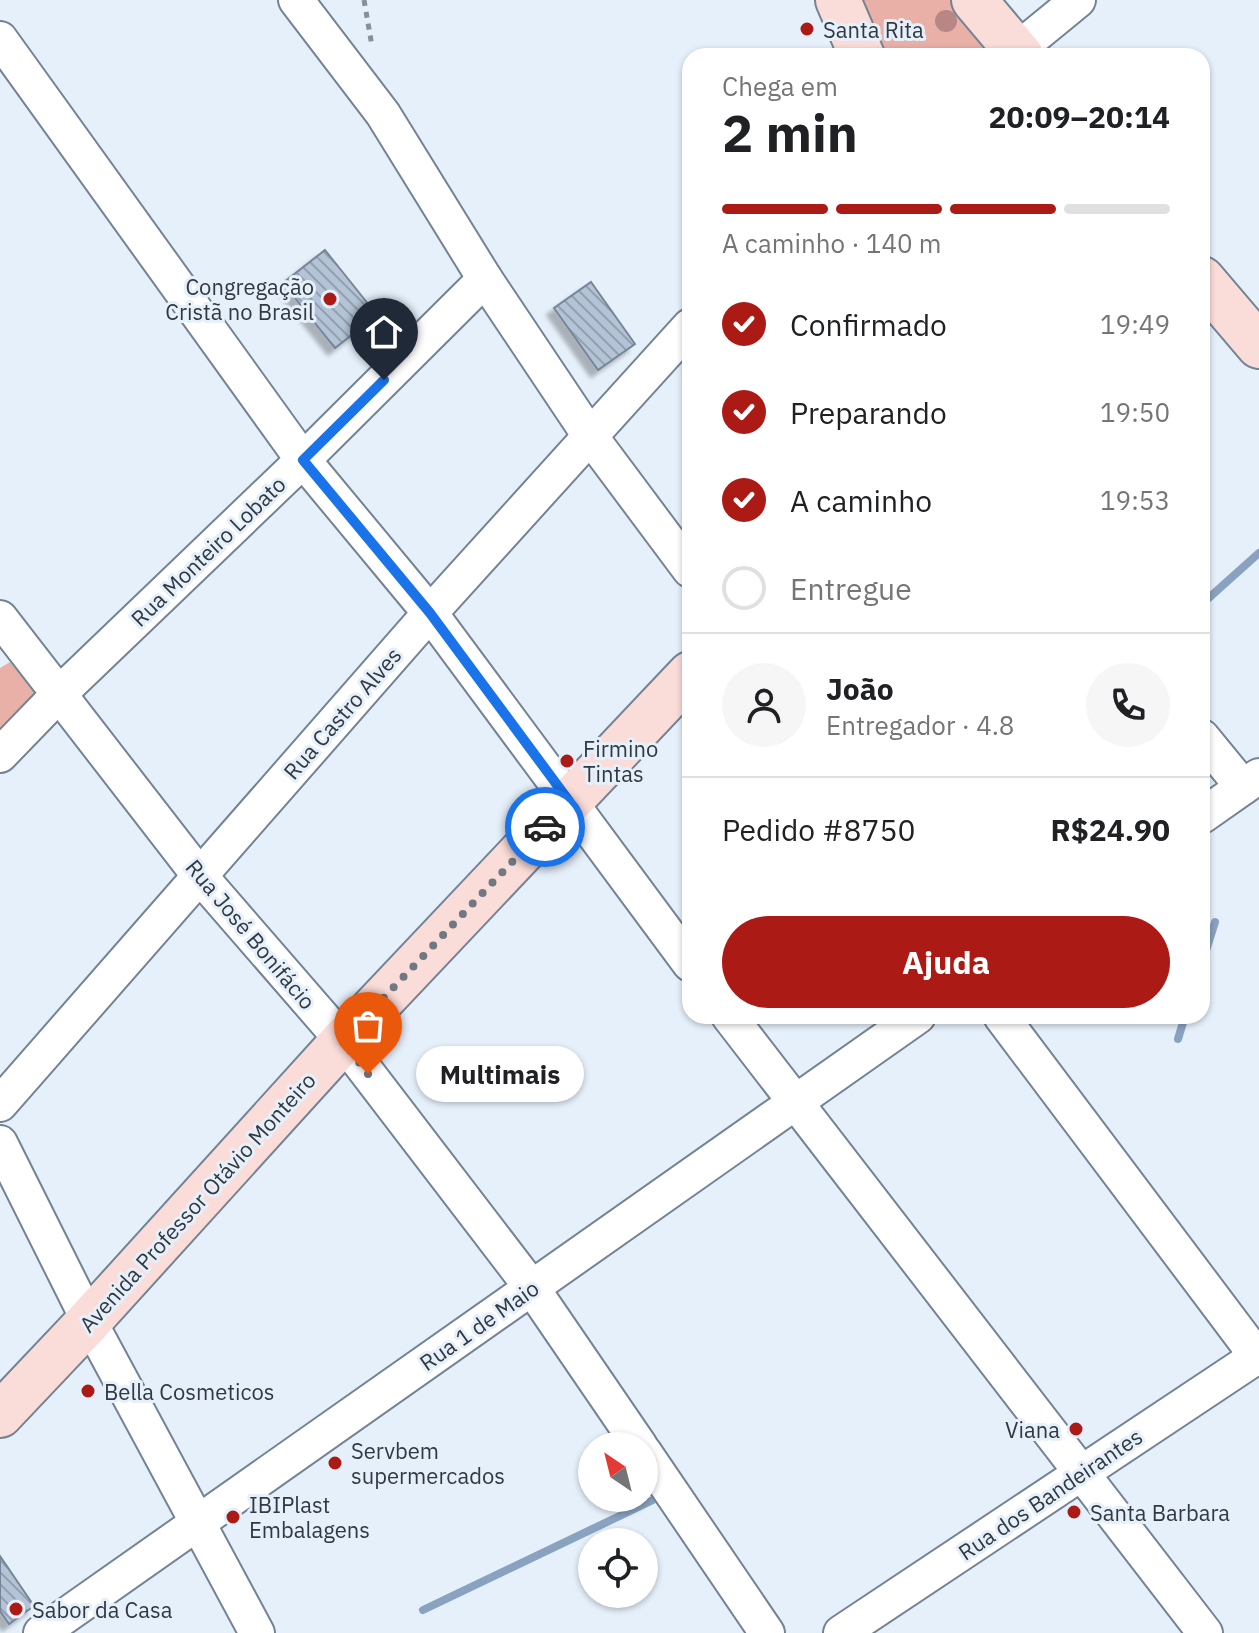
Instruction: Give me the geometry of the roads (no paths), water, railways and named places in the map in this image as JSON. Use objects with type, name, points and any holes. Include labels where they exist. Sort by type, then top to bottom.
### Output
[{"type":"main road","points":[[838,0],[859,48]]},
{"type":"main road","points":[[974,0],[1015,48]]},
{"type":"main road","points":[[1210,288],[1259,346]]},
{"type":"main road","name":"Avenida Professor Otávio Monteiro","points":[[0,1415],[343,1041],[682,682]]},
{"type":"street","points":[[296,0],[383,114],[485,279],[590,436],[682,559]]},
{"type":"street","points":[[1025,48],[1078,0]]},
{"type":"street","points":[[2,44],[303,460],[430,613],[682,953]]},
{"type":"street","name":"Rua Monteiro Lobato","points":[[0,755],[485,279]]},
{"type":"street","name":"Rua Castro Alves","points":[[0,1104],[430,613],[682,335]]},
{"type":"street","name":"Rua José Bonifácio","points":[[4,633],[59,694],[199,875],[343,1041],[532,1288],[630,1432]]},
{"type":"street","points":[[1210,744],[1251,782],[1210,810]]},
{"type":"street","points":[[735,1024],[1205,1633]]},
{"type":"street","name":"Rua 1 de Maio","points":[[41,1633],[907,1024]]},
{"type":"street","points":[[1007,1024],[1258,1357]]},
{"type":"street","points":[[0,1143],[89,1321],[257,1633]]},
{"type":"street","name":"Rua dos Bandeirantes","points":[[841,1633],[1258,1357]]},
{"type":"street","points":[[658,1473],[767,1633]]},
{"type":"waterway","points":[[1210,597],[1259,553]]},
{"type":"waterway","points":[[1210,938],[1215,922]]},
{"type":"waterway","points":[[1178,1039],[1183,1024]]},
{"type":"waterway","points":[[423,1610],[628,1512]]},
{"type":"place","name":"Santa Rita","points":[[807,29]]},
{"type":"place","name":"Congregação Cristã no Brasil","points":[[330,299]]},
{"type":"place","name":"Firmino Tintas","points":[[567,761]]},
{"type":"place","name":"Multimais","points":[[368,1074]]},
{"type":"place","name":"Bella Cosmeticos","points":[[88,1391]]},
{"type":"place","name":"Viana","points":[[1076,1429]]},
{"type":"place","name":"Servbem supermercados","points":[[335,1463]]},
{"type":"place","name":"Santa Barbara","points":[[1074,1512]]},
{"type":"place","name":"IBIPlast Embalagens","points":[[233,1517]]},
{"type":"place","name":"Sabor da Casa","points":[[16,1609]]}]
